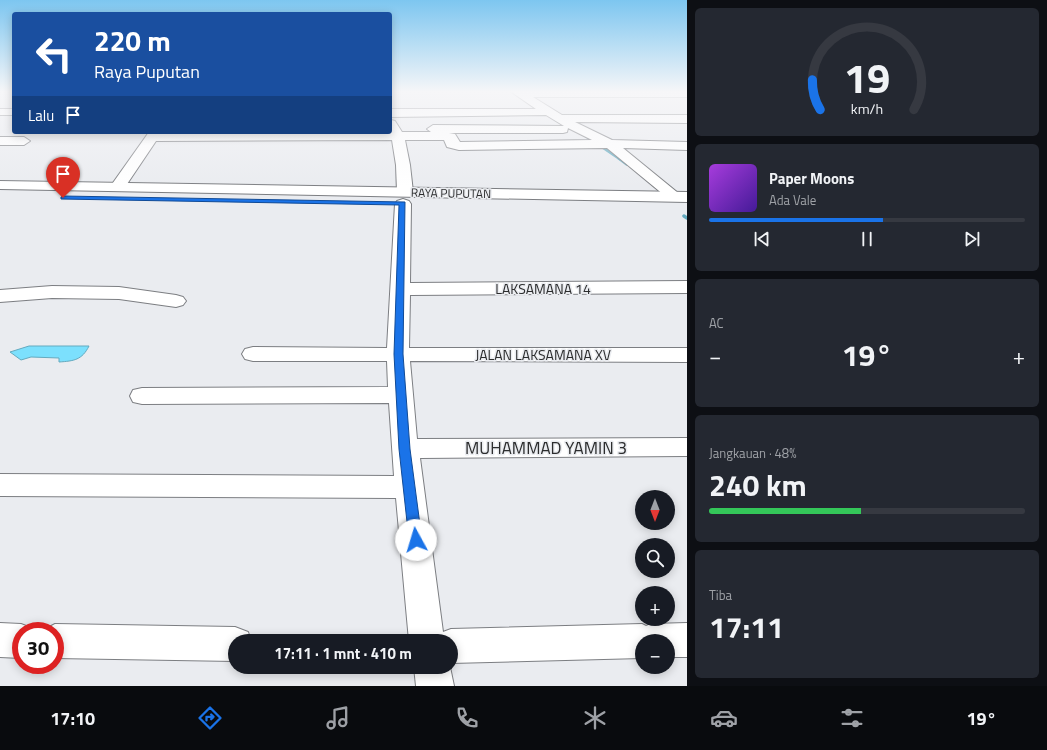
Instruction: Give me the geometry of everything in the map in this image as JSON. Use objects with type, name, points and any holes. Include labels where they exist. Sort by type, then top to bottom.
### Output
[{"type":"street","points":[[394,129],[561,123]]},
{"type":"street","points":[[561,123],[603,144],[684,205]]},
{"type":"street","points":[[0,129],[12,129]]},
{"type":"street","points":[[394,129],[447,136],[450,137],[452,144],[459,146],[603,144],[687,146]]},
{"type":"street","points":[[394,129],[404,167],[398,354],[405,449],[426,634]]},
{"type":"street","points":[[118,187],[154,135],[194,134]]},
{"type":"street","points":[[0,141],[24,141]]},
{"type":"street","name":"RAYA PUPUTAN","points":[[0,185],[118,187],[404,198]]},
{"type":"street","name":"RAYA PUPUTAN","points":[[0,197],[404,198],[684,205]]},
{"type":"street","name":"LAKSAMANA 14","points":[[400,289],[687,287]]},
{"type":"street","points":[[0,296],[52,292],[119,293],[176,301]]},
{"type":"street","name":"JALAN LAKSAMANA XV","points":[[253,354],[687,355]]},
{"type":"street","points":[[142,396],[402,395]]},
{"type":"street","name":"MUHAMMAD YAMIN 3","points":[[405,449],[687,447]]},
{"type":"street","points":[[0,485],[410,486]]},
{"type":"street","points":[[0,640],[12,640]]},
{"type":"street","points":[[675,640],[687,640]]},
{"type":"street","points":[[64,641],[228,644]]},
{"type":"street","points":[[458,646],[635,641]]},
{"type":"street","points":[[433,674],[435,686]]},
{"type":"water","points":[[29,346],[89,346],[77,359],[64,362],[59,362],[59,358],[31,357],[21,360],[10,352]]},
{"type":"waterway","points":[[586,136],[620,159]]},
{"type":"waterway","points":[[619,158],[627,164]]},
{"type":"route","points":[[63,198],[403,204],[398,354],[405,449],[416,540]]}]
